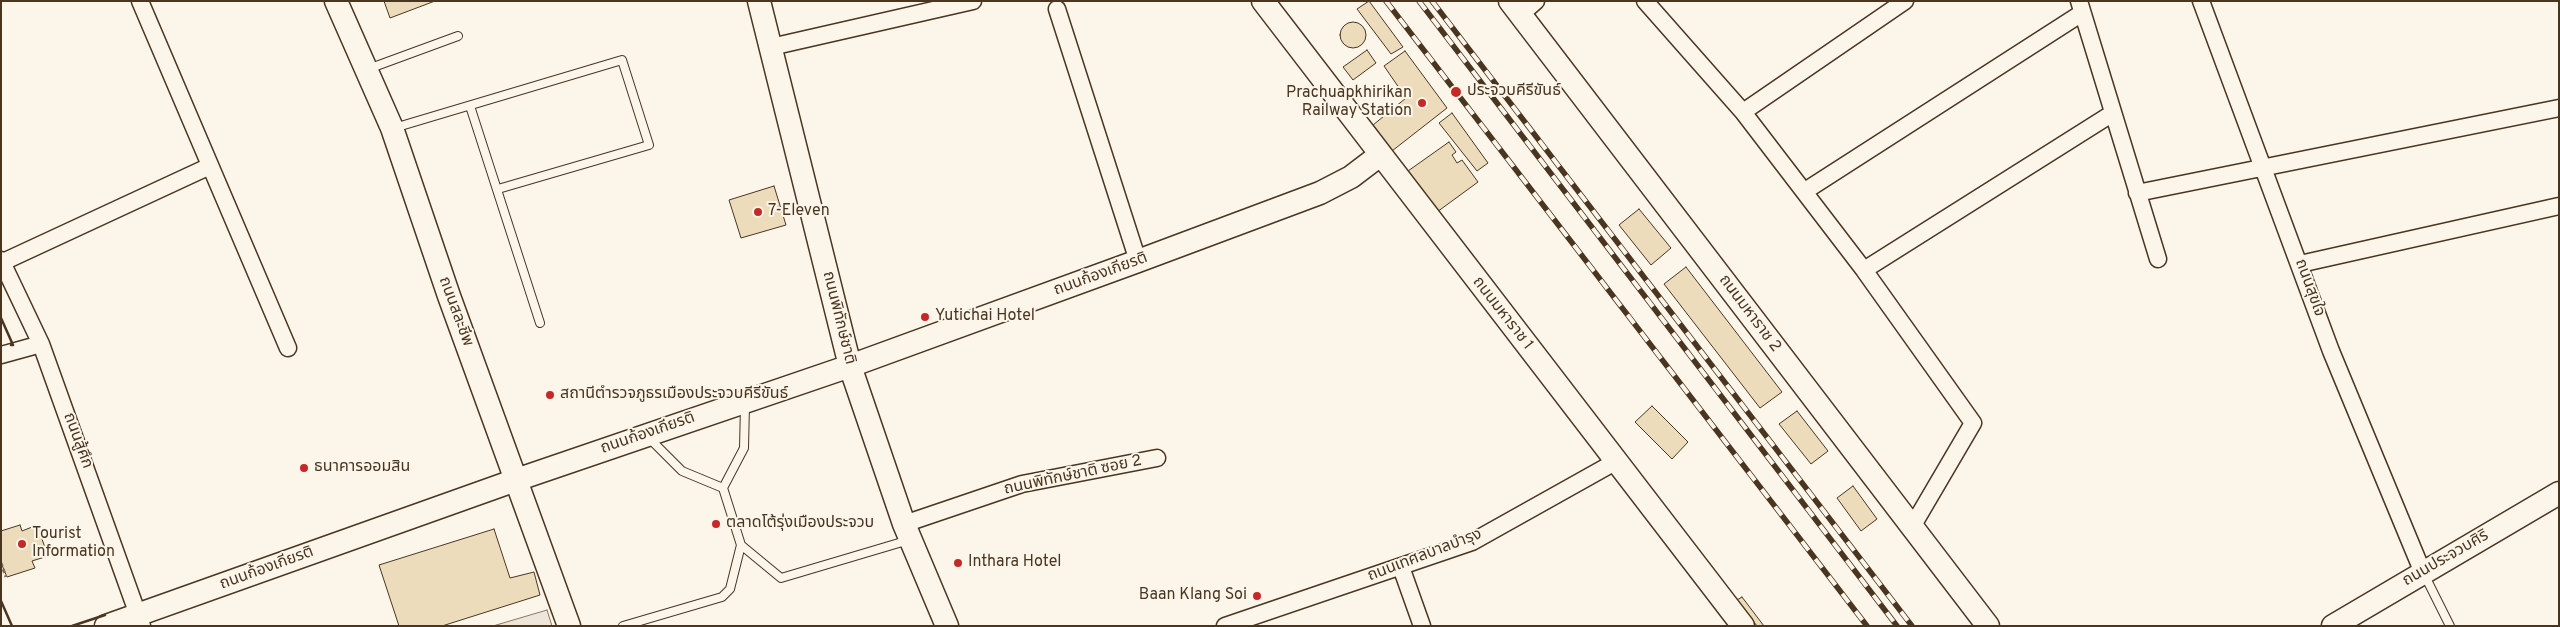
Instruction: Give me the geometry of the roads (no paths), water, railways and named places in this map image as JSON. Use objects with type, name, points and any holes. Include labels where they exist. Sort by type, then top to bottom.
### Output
[{"type":"street","points":[[140,1],[288,348]]},
{"type":"street","name":"ถนนสละชีพ","points":[[336,1],[392,128],[449,296],[568,626]]},
{"type":"street","name":"ถนนพิทักษ์ชาติ","points":[[759,1],[850,366],[907,532],[947,626]]},
{"type":"street","points":[[771,47],[973,1]]},
{"type":"street","name":"ถนนมหาราช 1","points":[[1263,1],[1615,462],[1743,626]]},
{"type":"street","points":[[1645,1],[1743,112],[1805,191],[1973,423],[1912,527]]},
{"type":"street","points":[[1743,112],[1905,1]]},
{"type":"street","name":"ถนนสุขใจ","points":[[2201,1],[2331,351],[2423,573]]},
{"type":"street","name":"ถนนมหาราช 2","points":[[1522,6],[1988,626]]},
{"type":"street","points":[[1805,191],[2081,7],[2158,258]]},
{"type":"street","points":[[1057,9],[1138,261]]},
{"type":"street","points":[[2137,193],[2559,108]]},
{"type":"street","points":[[1864,270],[2113,113]]},
{"type":"street","name":"ถนนก้องเกียรติ","points":[[106,626],[140,620],[516,480],[850,366],[1320,194],[1351,177],[1380,155]]},
{"type":"street","points":[[2,261],[210,166]]},
{"type":"street","points":[[2300,264],[2559,206]]},
{"type":"street","name":"ถนนสู้ศึก","points":[[2,261],[41,344],[140,620]]},
{"type":"street","points":[[1,355],[41,344]]},
{"type":"street","name":"ถนนพิทักษ์ชาติ ซอย 2","points":[[907,532],[1022,484],[1157,458]]},
{"type":"street","name":"ถนนเทศลบาลบำรุง","points":[[1225,626],[1472,542],[1615,462]]},
{"type":"street","name":"ถนนประจวบศิริ","points":[[2333,626],[2559,493]]},
{"type":"street","points":[[1401,567],[1422,626]]},
{"type":"lane","points":[[366,69],[458,36]]},
{"type":"lane","points":[[392,128],[622,60],[648,145],[498,189]]},
{"type":"lane","points":[[470,106],[540,323]]},
{"type":"lane","points":[[623,626],[722,597],[730,589],[741,545],[723,488],[744,448],[745,402]]},
{"type":"lane","points":[[645,435],[682,471],[723,488]]},
{"type":"lane","points":[[741,545],[781,578],[907,532]]},
{"type":"lane","points":[[2423,573],[2450,626]]},
{"type":"railway","points":[[1386,1],[1867,626]]},
{"type":"railway","points":[[1419,1],[1897,626]]},
{"type":"railway","points":[[1432,1],[1912,626]]},
{"type":"place","name":"ประจวบคีรีขันธ์","points":[[1456,92]]},
{"type":"place","name":"Prachuapkhirikan Railway Station","points":[[1422,103]]},
{"type":"place","name":"7-Eleven","points":[[758,212]]},
{"type":"place","name":"Yutichai Hotel","points":[[925,317]]},
{"type":"place","name":"สถานีตำรวจภูธรเมืองประจวบคีรีขันธ์","points":[[550,395]]},
{"type":"place","name":"ธนาคารออมสิน","points":[[304,468]]},
{"type":"place","name":"ตลาดโต้รุ่งเมืองประจวบ","points":[[716,524]]},
{"type":"place","name":"Tourist Information","points":[[22,544]]},
{"type":"place","name":"Inthara Hotel","points":[[958,563]]},
{"type":"place","name":"Baan Klang Soi","points":[[1257,596]]}]
